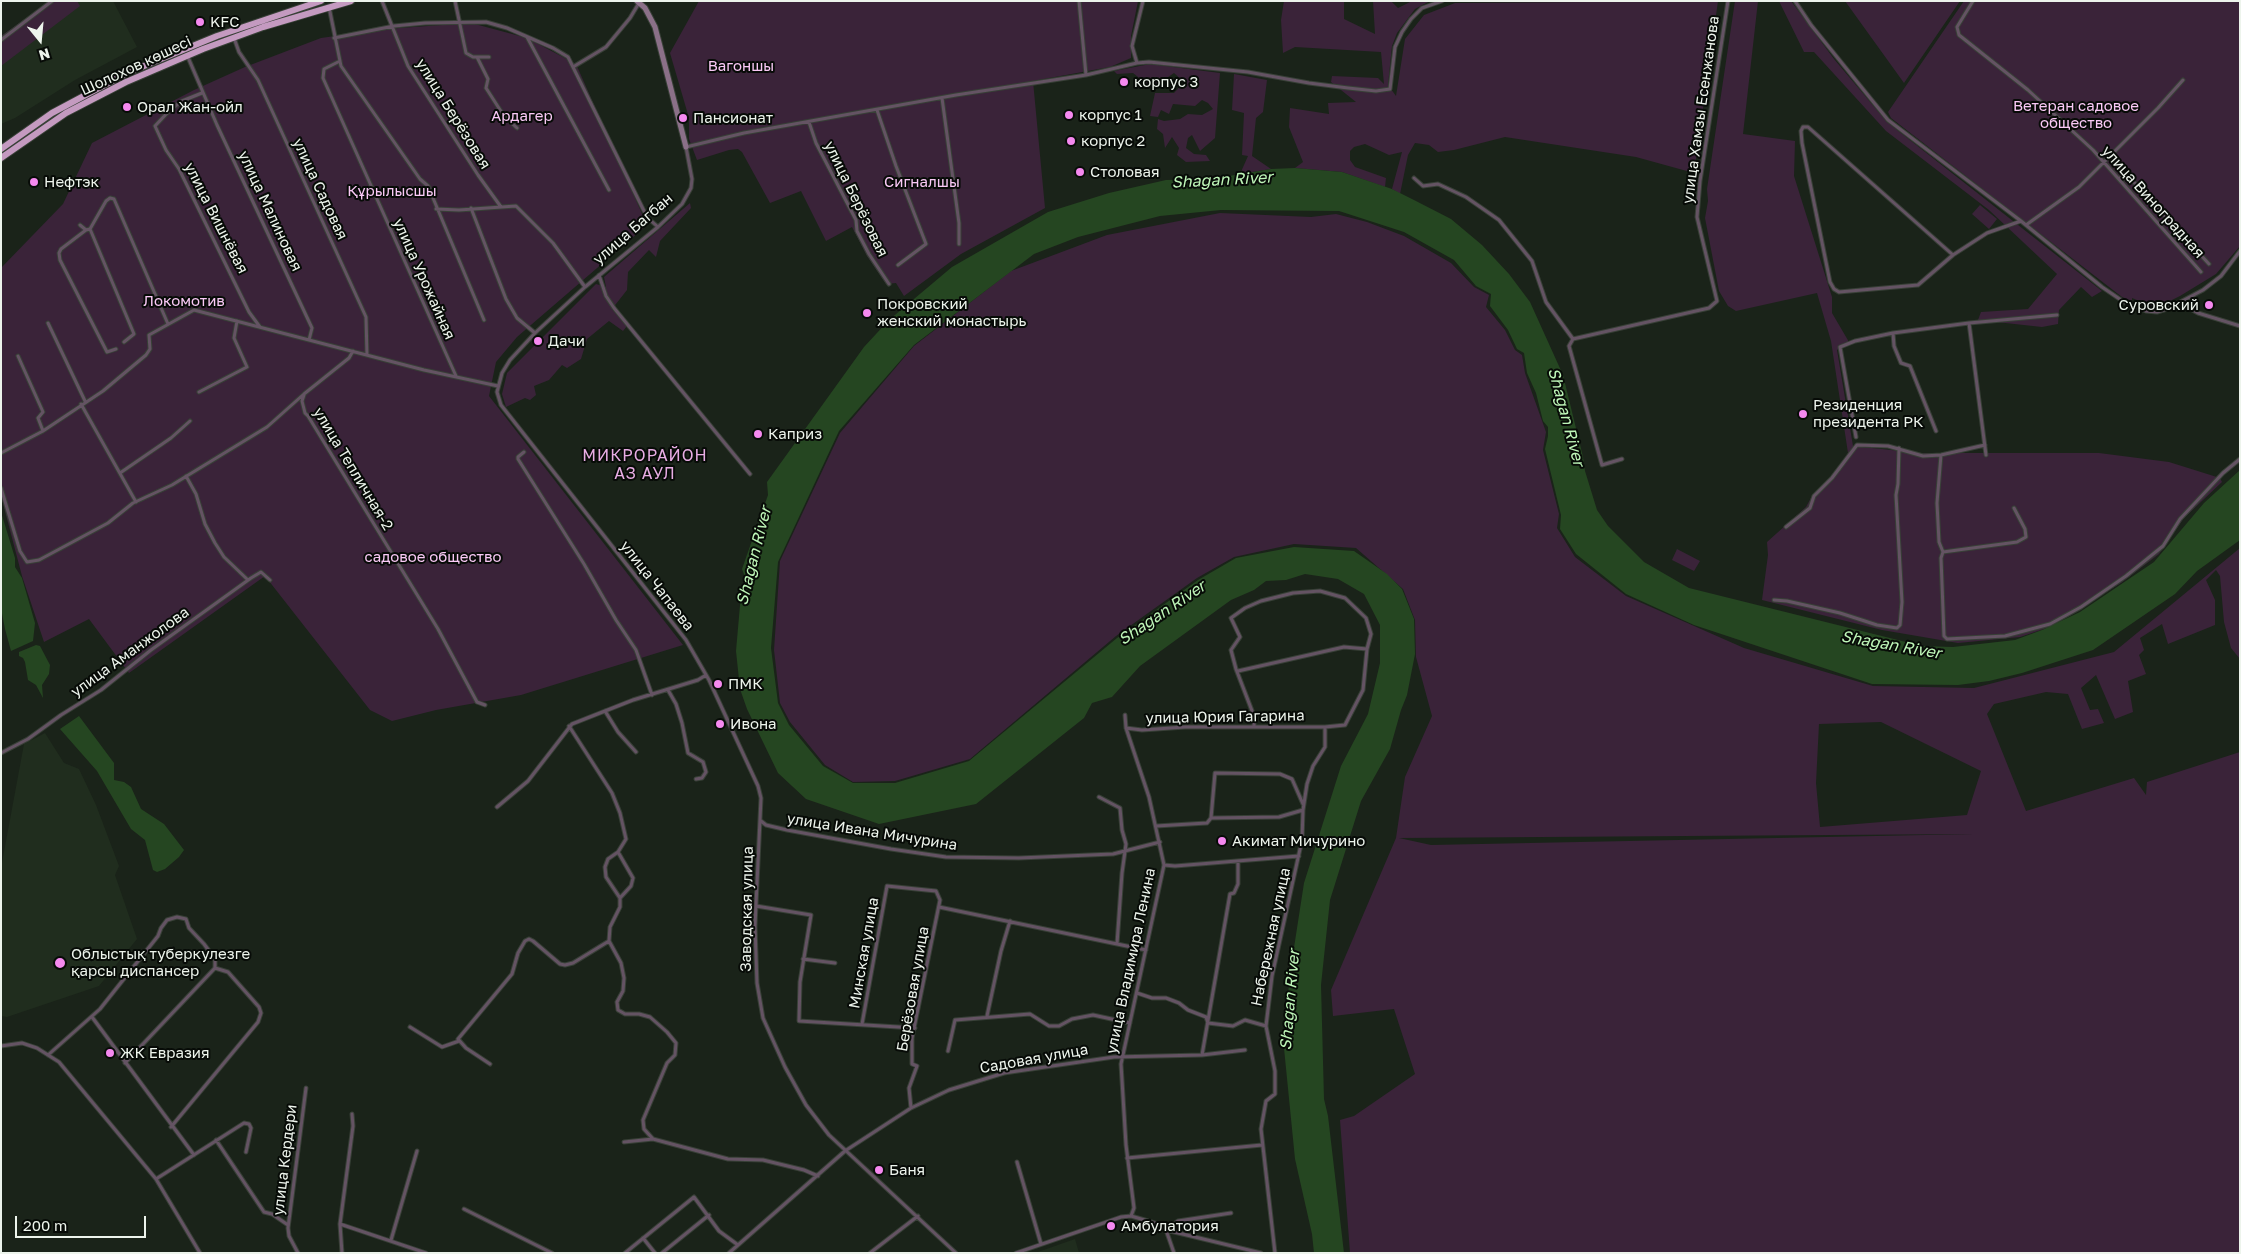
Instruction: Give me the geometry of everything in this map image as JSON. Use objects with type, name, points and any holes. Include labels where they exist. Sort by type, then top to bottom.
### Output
[{"type":"highway","name":"Шолохов көшесі","points":[[1,149],[52,113],[127,73],[217,36],[321,1]]},
{"type":"highway","name":"Шолохов көшесі","points":[[1,158],[87,101],[126,82],[188,55],[234,38],[351,1]]},
{"type":"street","points":[[1,40],[52,1]]},
{"type":"street","name":"улица Берёзовая","points":[[382,1],[394,26],[408,66],[478,175],[501,207]]},
{"type":"street","points":[[455,1],[466,53],[473,57],[489,57]]},
{"type":"street","points":[[1079,1],[1086,75]]},
{"type":"street","points":[[1137,63],[1132,46],[1143,1]]},
{"type":"street","points":[[686,147],[744,133],[1086,75],[1137,63],[1157,63],[1248,72],[1348,88],[1390,89],[1395,47],[1402,32],[1422,8],[1442,1]]},
{"type":"street","name":"улица Хамзы Есенжанова","points":[[1572,339],[1709,308],[1716,301],[1697,217],[1700,181],[1728,1]]},
{"type":"street","points":[[1795,1],[1811,26],[1888,120],[2021,221],[2102,287],[2124,302],[2146,311],[2157,312],[2180,303],[2221,276],[2240,251]]},
{"type":"street","name":"улица Виноградная","points":[[1973,1],[1957,27],[1958,35],[2028,90],[2103,161],[2201,272]]},
{"type":"street","points":[[573,67],[606,47],[630,18],[638,2]]},
{"type":"street","name":"улица Багбан","points":[[498,386],[502,373],[510,360],[535,333],[585,287],[658,227],[682,204],[691,188],[691,170],[686,147],[655,26],[646,8],[638,2]]},
{"type":"street","points":[[330,7],[334,38],[346,76],[420,179],[428,186],[484,320]]},
{"type":"street","points":[[334,38],[394,26],[486,22],[507,28],[568,58],[644,211],[649,219],[658,227]]},
{"type":"street","points":[[527,37],[609,190]]},
{"type":"street","name":"улица Садовая","points":[[234,38],[239,52],[258,80],[366,317],[367,354]]},
{"type":"street","name":"улица Малиновая","points":[[188,55],[202,93],[312,328],[309,340]]},
{"type":"street","points":[[477,57],[488,79],[486,88],[504,116],[517,128]]},
{"type":"street","name":"улица Урожайная","points":[[340,61],[324,69],[323,78],[456,376]]},
{"type":"street","points":[[2026,225],[2079,187],[2158,108],[2183,80]]},
{"type":"street","name":"улица Вишнёвая","points":[[202,93],[182,101],[159,120],[155,126],[166,150],[179,169],[249,312],[260,327]]},
{"type":"street","points":[[942,98],[959,223],[959,244]]},
{"type":"street","points":[[877,110],[926,244],[898,265]]},
{"type":"street","name":"улица Берёзовая","points":[[809,122],[816,143],[856,220],[856,231],[889,284]]},
{"type":"street","points":[[1953,255],[1808,127],[1802,127],[1802,143],[1813,199],[1830,282],[1834,289],[1846,293],[1918,285],[1953,255],[1987,233],[2021,221]]},
{"type":"street","points":[[1414,178],[1423,186],[1438,184],[1466,197],[1499,220],[1532,261],[1546,302],[1572,339],[1569,346],[1602,465],[1622,459]]},
{"type":"street","points":[[2119,178],[2131,179],[2209,264]]},
{"type":"street","points":[[116,349],[112,351],[106,350],[60,260],[59,253],[61,249],[88,229],[106,201],[110,198],[114,199],[168,324]]},
{"type":"street","points":[[436,209],[459,210],[516,206],[522,210],[553,244],[585,287]]},
{"type":"street","points":[[471,208],[506,299],[517,318],[535,333]]},
{"type":"street","points":[[80,225],[88,229],[134,334],[124,342]]},
{"type":"street","points":[[599,275],[606,296],[614,308],[750,474]]},
{"type":"street","points":[[2180,303],[2198,313],[2240,326]]},
{"type":"street","points":[[1,452],[43,431],[126,373],[150,349],[150,335],[194,310],[498,386]]},
{"type":"street","points":[[1856,437],[1840,347],[1855,341],[1893,333],[1969,323],[2057,315]]},
{"type":"street","points":[[198,392],[247,367],[234,338],[237,321]]},
{"type":"street","points":[[48,323],[85,401]]},
{"type":"street","points":[[1969,323],[1986,455]]},
{"type":"street","points":[[1893,333],[1894,346],[1901,363],[1910,366],[1936,432]]},
{"type":"street","points":[[1,488],[20,551],[27,562],[38,560],[108,522],[136,502],[172,485],[268,427],[304,394],[349,358],[353,351]]},
{"type":"street","points":[[18,356],[43,412],[38,418],[43,431]]},
{"type":"street","name":"улица Чапаева","points":[[498,386],[498,398],[502,405],[686,640],[706,675],[758,786],[761,798],[760,821]]},
{"type":"street","name":"улица Тепличная-2","points":[[304,394],[302,401],[305,413],[438,629],[477,702],[485,705]]},
{"type":"street","points":[[81,404],[136,502]]},
{"type":"street","points":[[120,473],[171,438],[190,421]]},
{"type":"street","points":[[1786,527],[1810,508],[1814,496],[1832,478],[1856,445],[1888,446],[1923,456],[1941,455],[1985,446]]},
{"type":"street","points":[[1774,600],[1787,601],[1877,625],[1897,628],[1900,625],[1902,602],[1896,495],[1899,448]]},
{"type":"street","points":[[524,452],[518,459],[636,650],[652,695]]},
{"type":"street","points":[[1941,455],[1937,503],[1939,542],[1943,552],[1941,558],[1944,636],[1948,639],[2005,636],[2032,630],[2050,624],[2082,607],[2163,546],[2174,526],[2223,473],[2240,459]]},
{"type":"street","points":[[186,476],[196,494],[206,524],[224,557],[248,580],[261,572],[270,580]]},
{"type":"street","points":[[1943,552],[2016,542],[2026,537],[2025,529],[2014,508]]},
{"type":"street","name":"улица Аманжолова","points":[[1,753],[28,738],[101,690],[248,580]]},
{"type":"street","points":[[1254,727],[1254,716],[1232,650],[1240,637],[1231,618],[1245,608],[1261,601],[1293,593],[1320,591],[1345,598],[1366,618],[1371,634],[1367,649],[1363,690],[1345,725],[1325,726]]},
{"type":"street","points":[[1238,671],[1344,646],[1367,649]]},
{"type":"street","points":[[497,807],[528,781],[569,726],[605,711],[698,680],[706,675]]},
{"type":"street","points":[[668,690],[676,704],[688,753],[702,762],[706,772],[702,778],[696,779]]},
{"type":"street","points":[[605,711],[618,732],[636,752]]},
{"type":"street","name":"улица Владимира Ленина","points":[[1125,715],[1126,728],[1149,797],[1164,865],[1122,1057],[1127,1158],[1134,1208],[1131,1216]]},
{"type":"street","points":[[569,726],[612,793],[620,813],[626,839],[618,852],[608,860],[604,867],[606,877],[620,898],[620,907],[610,927],[609,941],[621,963],[624,978],[623,991],[617,1002],[618,1010],[625,1014],[639,1014],[650,1017],[676,1043],[675,1055],[667,1063],[643,1120],[644,1129],[653,1139]]},
{"type":"street","name":"улица Юрия Гагарина","points":[[1126,728],[1142,730],[1184,727],[1325,726]]},
{"type":"street","name":"Набережная улица","points":[[1275,1253],[1261,1130],[1266,1100],[1275,1094],[1275,1071],[1266,1026],[1272,976],[1302,840],[1303,810],[1313,766],[1325,747],[1325,726]]},
{"type":"street","points":[[1156,826],[1207,823],[1211,818],[1215,773],[1280,774],[1292,779],[1304,805]]},
{"type":"street","points":[[1099,797],[1120,808],[1122,830],[1126,844],[1117,944]]},
{"type":"street","points":[[1211,818],[1279,817],[1303,810]]},
{"type":"street","name":"улица Ивана Мичурина","points":[[760,821],[766,825],[797,832],[946,857],[1019,858],[1113,854],[1160,842]]},
{"type":"street","name":"Заводская улица","points":[[760,821],[756,906],[757,983],[762,1012],[769,1033],[806,1105],[845,1151],[918,1216],[956,1253]]},
{"type":"street","points":[[618,852],[633,878],[631,886],[620,898]]},
{"type":"street","points":[[1164,865],[1175,866],[1299,856]]},
{"type":"street","points":[[1202,1055],[1230,894],[1234,893],[1238,884],[1238,861]]},
{"type":"street","name":"Минская улица","points":[[862,1024],[887,886],[936,891],[940,900]]},
{"type":"street","name":"Берёзовая улица","points":[[911,1108],[909,1088],[916,1066],[912,1064],[911,1058],[912,1038],[916,1028],[940,900]]},
{"type":"street","points":[[756,906],[811,915],[803,959],[798,1008],[800,1021],[916,1028]]},
{"type":"street","points":[[939,907],[1146,950]]},
{"type":"street","points":[[48,1055],[92,1017],[119,988],[158,936],[164,924],[172,918],[183,917],[186,919],[189,928],[215,959],[215,968],[125,1063]]},
{"type":"street","points":[[987,1016],[1001,951],[1010,921]]},
{"type":"street","points":[[459,1041],[460,1035],[512,974],[518,953],[525,942],[533,941],[560,964],[565,965],[573,963],[609,941]]},
{"type":"street","points":[[803,959],[835,963]]},
{"type":"street","points":[[172,1127],[254,1027],[261,1013],[259,1007],[228,972],[222,968],[215,968]]},
{"type":"street","points":[[1137,993],[1179,1003],[1188,1010],[1206,1017],[1208,1023]]},
{"type":"street","points":[[948,1051],[955,1020],[1030,1014],[1049,1026],[1058,1026],[1072,1019],[1093,1015],[1130,1023]]},
{"type":"street","points":[[92,1017],[194,1155]]},
{"type":"street","points":[[1208,1023],[1234,1026],[1245,1020],[1266,1026]]},
{"type":"street","points":[[410,1027],[442,1047],[459,1041]]},
{"type":"street","points":[[459,1041],[490,1064]]},
{"type":"street","points":[[1,1046],[22,1043],[37,1048],[59,1062],[156,1179],[200,1253]]},
{"type":"street","name":"Садовая улица","points":[[729,1253],[845,1151],[911,1108],[949,1090],[1004,1073],[1122,1057],[1202,1055],[1245,1050]]},
{"type":"street","name":"улица Кердери","points":[[298,1253],[289,1236],[288,1225],[306,1088]]},
{"type":"street","points":[[342,1253],[340,1224],[353,1126],[352,1114]]},
{"type":"street","points":[[156,1179],[241,1124],[249,1124],[251,1128],[246,1152]]},
{"type":"street","points":[[624,1142],[653,1139],[728,1159],[763,1160],[804,1170],[818,1176]]},
{"type":"street","points":[[216,1140],[264,1212],[272,1214],[288,1225]]},
{"type":"street","points":[[1127,1158],[1262,1145]]},
{"type":"street","points":[[391,1240],[417,1151]]},
{"type":"street","points":[[1018,1162],[1041,1244]]},
{"type":"street","points":[[625,1253],[694,1197],[719,1231],[738,1245]]},
{"type":"street","points":[[464,1209],[552,1253]]},
{"type":"street","points":[[1166,1230],[1178,1221],[1231,1213]]},
{"type":"street","points":[[662,1253],[709,1215]]},
{"type":"street","points":[[870,1253],[918,1216]]},
{"type":"street","points":[[1016,1253],[1131,1216],[1158,1224],[1166,1230],[1261,1253]]},
{"type":"street","points":[[340,1224],[426,1253]]},
{"type":"street","points":[[1166,1230],[1174,1253]]},
{"type":"street","points":[[643,1238],[655,1253]]},
{"type":"shaded area","points":[[71,1],[113,1],[137,47],[75,80],[15,118],[1,124],[1,60]]},
{"type":"shaded area","points":[[45,733],[64,763],[79,769],[96,805],[119,866],[115,875],[137,939],[99,986],[7,1017],[1,1016],[1,868],[24,744]]},
{"type":"shaded area","points":[[1075,1239],[1079,1253],[1035,1253]]},
{"type":"green space","points":[[50,1],[77,1],[80,6],[1,66],[1,36]]},
{"type":"green space","points":[[699,1],[1138,1],[1131,36],[1131,58],[1110,67],[1033,81],[1045,208],[961,254],[904,296],[896,283],[886,284],[867,256],[852,227],[826,241],[801,191],[770,203],[742,152],[738,149],[697,160],[689,139],[689,118],[670,53]]},
{"type":"green space","points":[[1284,1],[1344,1],[1344,19],[1375,34],[1373,1],[1391,1],[1398,8],[1412,1],[1430,1],[1415,9],[1397,33],[1392,46],[1388,85],[1396,96],[1405,39],[1424,15],[1455,3],[1718,1],[1694,173],[1636,157],[1505,137],[1454,150],[1438,152],[1429,145],[1415,143],[1408,155],[1400,194],[1392,189],[1402,152],[1389,155],[1365,144],[1354,147],[1350,151],[1350,160],[1355,167],[1386,178],[1385,187],[1342,172],[1295,168],[1303,162],[1289,127],[1290,108],[1329,114],[1328,103],[1356,102],[1331,82],[1332,76],[1378,78],[1384,84],[1381,52],[1295,47],[1283,53],[1281,20]]},
{"type":"green space","points":[[1735,1],[1758,1],[1743,134],[1795,141],[1794,176],[1832,297],[1832,313],[1849,342],[1837,350],[1853,446],[1920,453],[2099,453],[2169,462],[2220,478],[2222,482],[2184,518],[2159,554],[2121,583],[2047,628],[2020,637],[1958,643],[1882,630],[1762,600],[1768,555],[1767,542],[1806,507],[1812,496],[1836,471],[1848,453],[1831,341],[1817,293],[1736,311],[1728,306],[1719,291],[1705,218],[1708,201],[1707,189]]},
{"type":"green space","points":[[1779,1],[1791,1],[1834,59],[1887,122],[2102,291],[2092,297],[2081,287],[2059,310],[2058,324],[2042,327],[1978,320],[1981,312],[2028,309],[2057,274],[1989,210],[1886,131],[1814,52],[1804,52]]},
{"type":"green space","points":[[1845,1],[1960,1],[1904,83]]},
{"type":"green space","name":"Ветеран садовое общество","points":[[1964,1],[2240,1],[2240,246],[2216,274],[2156,308],[2132,298],[2132,301],[2122,297],[1891,118],[1888,112]]},
{"type":"green space","points":[[471,23],[527,38],[576,64],[647,225],[517,337],[496,362],[489,396],[683,645],[521,695],[436,710],[392,721],[370,710],[265,576],[129,673],[89,619],[44,642],[22,576],[1,496],[1,268],[63,204],[92,143],[194,90],[245,67],[321,38],[385,29]]},
{"type":"green space","points":[[1150,64],[1220,73],[1215,138],[1200,151],[1192,135],[1188,138],[1186,148],[1194,154],[1206,155],[1210,161],[1186,162],[1177,155],[1179,148],[1172,137],[1165,148],[1163,134],[1157,129],[1158,119],[1164,121],[1180,119],[1188,114],[1202,115],[1213,109],[1208,103],[1202,100],[1195,106],[1173,104],[1169,114],[1161,110],[1158,117],[1150,116],[1155,93],[1174,93],[1184,82],[1174,73],[1152,88],[1133,73],[1117,74],[1114,71]]},
{"type":"green space","points":[[1234,74],[1267,80],[1263,112],[1256,118],[1252,156],[1271,169],[1240,174],[1248,156],[1242,155],[1244,113],[1232,110]]},
{"type":"green space","points":[[690,203],[691,208],[660,241],[656,257],[649,250],[628,272],[627,290],[612,309],[627,326],[623,331],[609,321],[587,339],[581,359],[567,368],[562,365],[549,380],[534,386],[536,395],[530,400],[525,398],[506,407],[502,394],[507,373],[596,284],[606,287],[604,277]]},
{"type":"green space","points":[[1980,205],[1997,219],[1989,229],[1972,214]]},
{"type":"green space","points":[[1220,213],[1311,217],[1336,214],[1367,222],[1404,236],[1451,263],[1474,287],[1489,295],[1486,307],[1505,330],[1515,350],[1522,355],[1525,373],[1546,432],[1543,450],[1559,514],[1557,528],[1575,557],[1626,596],[1744,648],[1873,686],[1974,688],[2114,652],[2240,548],[2240,659],[2231,648],[2224,622],[2220,576],[2216,570],[2206,580],[2215,600],[2215,625],[2168,644],[2162,624],[2140,638],[2144,650],[2139,655],[2146,674],[2128,681],[2133,712],[2115,719],[2096,675],[2081,688],[2090,710],[2098,709],[2104,723],[2082,729],[2068,694],[2046,692],[1994,704],[1987,714],[2026,811],[2134,778],[2146,795],[2147,782],[2240,752],[2240,1253],[1350,1253],[1340,1120],[1354,1116],[1415,1074],[1394,1009],[1333,1016],[1331,990],[1396,838],[1405,777],[1432,716],[1416,657],[1415,620],[1403,589],[1356,548],[1294,544],[1234,557],[1197,578],[1116,636],[970,759],[895,781],[853,782],[825,765],[790,722],[780,703],[774,650],[780,561],[840,433],[914,346],[1011,271],[1107,235]],"holes":[[[1881,722],[1981,771],[1967,815],[1820,827],[1816,783],[1819,724]],[[1974,834],[1431,845],[1399,838],[1400,838]]]},
{"type":"green space","points":[[1677,549],[1700,561],[1694,571],[1672,560]]},
{"type":"water","name":"Shagan River","points":[[1295,168],[1342,172],[1392,189],[1451,219],[1482,245],[1509,274],[1530,302],[1563,375],[1585,471],[1597,510],[1608,526],[1644,562],[1689,588],[1922,646],[1953,647],[2015,640],[2080,612],[2154,562],[2204,503],[2240,470],[2240,540],[2197,571],[2175,594],[2093,650],[2022,673],[1989,681],[1958,685],[1872,684],[1694,625],[1626,594],[1576,554],[1560,529],[1561,515],[1545,449],[1548,427],[1543,421],[1536,393],[1527,373],[1524,353],[1517,349],[1508,330],[1490,306],[1491,294],[1476,286],[1454,260],[1404,232],[1339,211],[1221,210],[1160,216],[1078,237],[1034,254],[914,345],[839,431],[778,562],[771,648],[778,703],[789,725],[823,766],[853,783],[895,783],[969,761],[1117,638],[1198,580],[1236,558],[1294,547],[1354,551],[1387,574],[1402,589],[1414,619],[1415,654],[1407,695],[1390,749],[1361,801],[1330,900],[1321,985],[1324,1099],[1328,1116],[1344,1253],[1314,1253],[1312,1234],[1295,1159],[1283,1038],[1291,967],[1304,883],[1341,766],[1368,714],[1380,663],[1380,625],[1364,594],[1338,579],[1305,574],[1286,580],[1266,581],[1254,590],[1231,600],[1140,666],[1112,697],[1092,703],[1084,718],[976,804],[879,824],[806,799],[778,773],[747,709],[740,689],[736,651],[741,594],[747,583],[742,569],[768,495],[767,482],[864,347],[889,320],[952,267],[1048,212],[1109,193],[1166,180],[1211,179],[1271,169]]},
{"type":"water","points":[[1,512],[15,558],[15,567],[22,578],[35,623],[33,641],[11,651],[1,608]]},
{"type":"water","points":[[36,645],[40,646],[50,665],[49,674],[42,685],[43,698],[36,685],[28,680],[25,662],[19,656],[19,652]]},
{"type":"water","points":[[79,716],[114,763],[114,780],[124,782],[131,787],[141,809],[164,824],[184,850],[165,869],[157,872],[153,870],[145,840],[131,829],[97,771],[60,729]]},
{"type":"place","name":"KFC","points":[[200,22]]},
{"type":"place","name":"корпус 3","points":[[1124,82]]},
{"type":"place","name":"Орал Жан-ойл","points":[[127,107]]},
{"type":"place","name":"корпус 1","points":[[1069,115]]},
{"type":"place","name":"Пансионат","points":[[683,118]]},
{"type":"place","name":"корпус 2","points":[[1071,141]]},
{"type":"place","name":"Столовая","points":[[1080,172]]},
{"type":"place","name":"Нефтэк","points":[[34,182]]},
{"type":"place","name":"Суровский","points":[[2209,305]]},
{"type":"place","name":"Покровский женский монастырь","points":[[867,313]]},
{"type":"place","name":"Дачи","points":[[538,341]]},
{"type":"place","name":"Резиденция президента РК","points":[[1803,414]]},
{"type":"place","name":"Каприз","points":[[758,434]]},
{"type":"place","name":"ПМК","points":[[718,684]]},
{"type":"place","name":"Ивона","points":[[720,724]]},
{"type":"place","name":"Акимат Мичурино","points":[[1222,841]]},
{"type":"place","name":"Облыстық туберкулезге қарсы диспансер","points":[[60,963]]},
{"type":"place","name":"ЖК Евразия","points":[[110,1053]]},
{"type":"place","name":"Баня","points":[[879,1170]]},
{"type":"place","name":"Амбулатория","points":[[1111,1226]]},
{"type":"district","name":"МИКРОРАЙОН АЗ АУЛ","points":[[645,465]]},
{"type":"park label","name":"Вагоншы","points":[[741,66]]},
{"type":"park label","name":"Ардагер","points":[[522,116]]},
{"type":"park label","name":"Сигналшы","points":[[922,182]]},
{"type":"park label","name":"Құрылысшы","points":[[392,191]]},
{"type":"park label","name":"Локомотив","points":[[184,301]]},
{"type":"park label","name":"садовое общество","points":[[433,557]]}]
